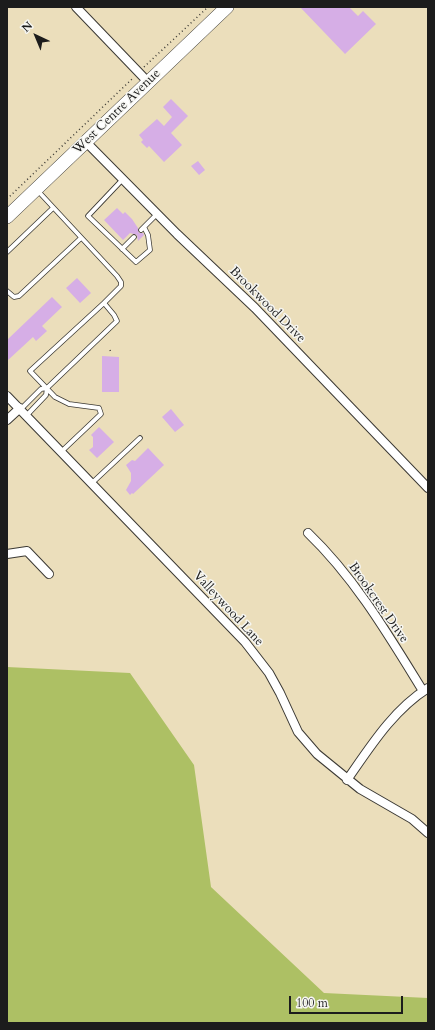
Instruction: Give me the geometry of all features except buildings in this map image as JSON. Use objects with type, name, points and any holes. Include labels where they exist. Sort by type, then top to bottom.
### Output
[{"type":"main road","name":"West Centre Avenue","points":[[7,217],[227,7]]},
{"type":"street","points":[[76,7],[148,82]]},
{"type":"street","name":"Brookwood Drive","points":[[86,142],[157,214],[254,308],[428,488]]},
{"type":"street","name":"Valleywood Lane","points":[[7,396],[62,451],[245,642],[269,673],[298,732],[316,754],[347,780],[412,819],[428,833]]},
{"type":"street","points":[[7,420],[20,408]]},
{"type":"street","name":"Brookcrest Drive","points":[[308,533],[324,548],[357,591],[426,690]]},
{"type":"street","points":[[7,554],[27,551],[49,574]]},
{"type":"street","points":[[347,780],[386,726],[406,705],[426,690]]},
{"type":"lane","points":[[123,179],[88,216],[136,262],[150,250],[148,235],[142,229],[157,214]]},
{"type":"lane","points":[[36,189],[121,282],[121,286],[104,303],[30,371],[54,397],[69,404],[99,408],[101,414],[62,451]]},
{"type":"lane","points":[[7,252],[53,208]]},
{"type":"lane","points":[[122,249],[134,237]]},
{"type":"lane","points":[[7,291],[14,297],[19,296],[81,238]]},
{"type":"lane","points":[[20,408],[41,389],[47,388],[117,321],[104,303]]},
{"type":"lane","points":[[27,415],[46,395],[47,388]]},
{"type":"lane","points":[[92,483],[140,438]]},
{"type":"path","points":[[7,199],[208,7]]},
{"type":"green space","points":[[7,667],[130,673],[194,765],[211,887],[324,993],[428,998],[428,1023],[7,1023]]}]
